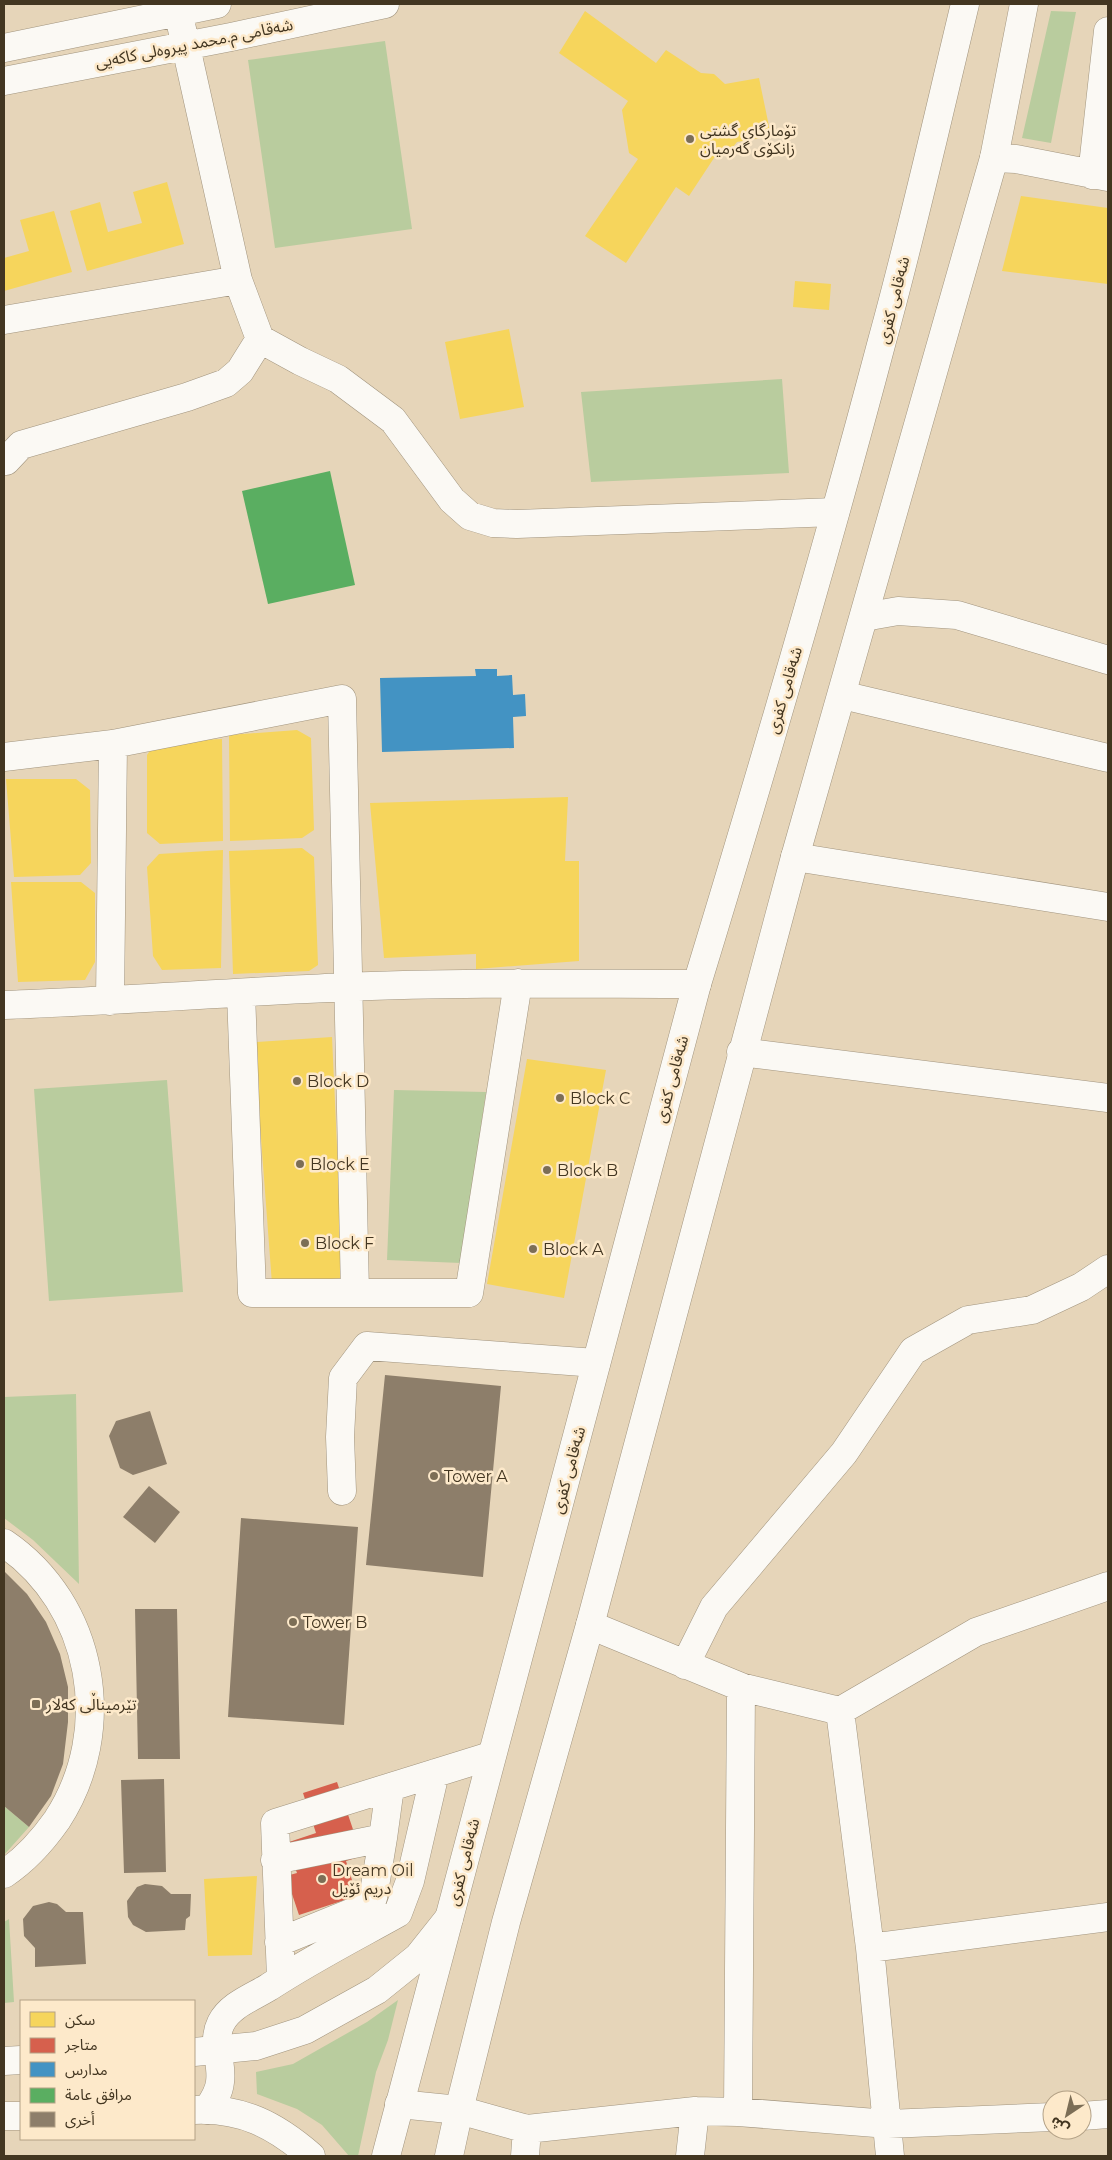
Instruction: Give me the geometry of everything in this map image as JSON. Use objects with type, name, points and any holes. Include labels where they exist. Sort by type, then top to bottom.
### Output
[{"type":"main road","name":"شەقامی م.محمد پیروەلی کاکەیی","points":[[4,48],[178,10],[218,4]]},
{"type":"main road","points":[[223,4],[230,37]]},
{"type":"main road","name":"شەقامی م.محمد پیروەلی کاکەیی","points":[[4,82],[384,4]]},
{"type":"main road","name":"شەقامی کفری","points":[[386,2156],[490,1756],[540,1580],[697,984],[753,799],[835,512],[902,264],[965,4]]},
{"type":"main road","points":[[449,2156],[506,1922],[590,1625],[741,1052],[994,158],[1024,4]]},
{"type":"main road","points":[[178,10],[238,280],[260,339],[338,379],[393,420],[452,500],[470,516],[493,523],[518,524],[835,512]]},
{"type":"main road","points":[[994,158],[1016,159],[1100,176],[1108,31]]},
{"type":"main road","points":[[4,320],[238,280]]},
{"type":"main road","points":[[6,461],[21,445],[187,398],[226,383],[240,371],[260,339]]},
{"type":"main road","points":[[864,617],[898,611],[958,615],[1108,660]]},
{"type":"main road","points":[[842,695],[1108,758]]},
{"type":"main road","points":[[4,757],[113,744],[342,699],[355,1293]]},
{"type":"main road","points":[[110,1001],[113,744]]},
{"type":"main road","points":[[795,857],[1108,907]]},
{"type":"main road","points":[[4,1005],[110,1001],[348,987],[518,983],[697,984]]},
{"type":"main road","points":[[241,993],[252,1292],[469,1293],[518,983]]},
{"type":"main road","points":[[741,1052],[1108,1098]]},
{"type":"main road","points":[[685,1665],[714,1607],[844,1453],[913,1351],[968,1320],[1032,1310],[1081,1287],[1108,1269]]},
{"type":"main road","points":[[342,1491],[340,1437],[343,1378],[367,1346],[596,1363]]},
{"type":"main road","points":[[4,1543],[34,1568],[53,1590],[68,1615],[80,1641],[91,1697],[90,1726],[86,1754],[77,1782],[65,1807],[49,1831],[30,1853],[4,1874]]},
{"type":"main road","points":[[590,1625],[741,1687],[840,1710],[976,1632],[1108,1586]]},
{"type":"main road","points":[[738,2112],[741,1687]]},
{"type":"main road","points":[[840,1710],[870,1948],[890,2156]]},
{"type":"main road","points":[[281,1978],[275,1823],[490,1756]]},
{"type":"main road","points":[[205,2052],[227,2014],[281,1978],[398,1913],[410,1881],[435,1773]]},
{"type":"main road","points":[[279,1942],[363,1908],[373,1898],[390,1788]]},
{"type":"main road","points":[[275,1860],[383,1838]]},
{"type":"main road","points":[[870,1948],[1108,1917]]},
{"type":"main road","points":[[205,2052],[277,2040],[305,2030],[350,2006],[377,1990],[418,1957],[449,1918]]},
{"type":"main road","points":[[201,2110],[217,2094],[221,2073],[205,2052]]},
{"type":"main road","points":[[4,2061],[20,2060]]},
{"type":"main road","points":[[399,2104],[459,2110],[527,2129],[695,2111],[738,2112],[888,2124],[1042,2117]]},
{"type":"main road","points":[[201,2110],[242,2114],[272,2128],[312,2156]]},
{"type":"main road","points":[[690,2156],[695,2111]]},
{"type":"main road","points":[[1092,2115],[1108,2114]]},
{"type":"main road","points":[[4,2116],[20,2116]]},
{"type":"main road","points":[[525,2156],[527,2129]]},
{"type":"green space","points":[[1051,11],[1076,12],[1051,143],[1022,138]]},
{"type":"green space","points":[[385,41],[412,229],[275,248],[248,60]]},
{"type":"green space","points":[[782,379],[789,473],[591,482],[581,392]]},
{"type":"green space","points":[[167,1080],[183,1292],[49,1301],[34,1089]]},
{"type":"green space","points":[[394,1090],[486,1092],[461,1263],[387,1260]]},
{"type":"green space","points":[[76,1394],[79,1584],[33,1540],[4,1518],[4,1397]]},
{"type":"green space","points":[[4,1806],[29,1827],[4,1855]]},
{"type":"green space","points":[[9,1919],[14,2002],[4,2003],[4,1922]]},
{"type":"green space","points":[[398,2000],[388,2040],[376,2072],[358,2156],[349,2156],[322,2125],[297,2109],[257,2094],[256,2072],[293,2064],[367,2022]]},
{"type":"building: سكن","name":"تۆمارگای گشتی زانکۆی گەرمیان","points":[[585,11],[656,63],[666,50],[701,73],[714,74],[725,84],[759,78],[771,136],[737,142],[728,153],[714,158],[689,196],[676,187],[626,263],[585,236],[638,159],[629,153],[622,110],[628,101],[559,53]]},
{"type":"building: سكن","points":[[167,182],[184,244],[87,271],[70,211],[100,202],[108,232],[142,223],[133,192]]},
{"type":"building: سكن","points":[[1021,196],[1108,208],[1108,284],[1002,271]]},
{"type":"building: سكن","points":[[54,211],[72,272],[4,291],[4,258],[29,251],[20,220]]},
{"type":"building: سكن","points":[[795,281],[831,284],[829,310],[793,307]]},
{"type":"building: سكن","points":[[509,329],[524,407],[460,419],[445,342]]},
{"type":"building: سكن","points":[[297,730],[311,738],[314,830],[302,838],[230,841],[229,735]]},
{"type":"building: سكن","points":[[222,739],[223,841],[160,844],[147,833],[147,755],[156,742]]},
{"type":"building: سكن","points":[[6,779],[76,779],[90,790],[91,863],[80,875],[14,877]]},
{"type":"building: سكن","points":[[568,797],[565,861],[579,861],[579,961],[476,969],[476,954],[384,958],[370,803]]},
{"type":"building: سكن","points":[[302,848],[314,857],[318,965],[309,971],[233,974],[229,851]]},
{"type":"building: سكن","points":[[223,850],[221,968],[162,970],[153,956],[147,867],[159,854]]},
{"type":"building: سكن","points":[[11,882],[81,882],[95,893],[95,962],[85,980],[18,982]]},
{"type":"building: سكن","points":[[332,1037],[343,1278],[272,1284],[260,1125],[257,1042]]},
{"type":"building: سكن","points":[[527,1059],[606,1070],[564,1298],[487,1284]]},
{"type":"building: سكن","points":[[257,1876],[252,1955],[208,1956],[204,1879]]},
{"type":"building: متاجر","points":[[337,1782],[362,1856],[346,1861],[357,1896],[299,1915],[286,1876],[297,1873],[286,1843],[316,1833],[303,1793]]},
{"type":"building: مدارس","points":[[475,669],[497,669],[497,676],[512,675],[513,695],[525,694],[526,716],[513,717],[514,748],[382,752],[380,678],[476,676]]},
{"type":"building: مرافق عامة","points":[[330,471],[355,585],[268,604],[242,491]]},
{"type":"building: أخرى","name":"Tower A","points":[[385,1375],[501,1386],[483,1577],[366,1565]]},
{"type":"building: أخرى","points":[[150,1411],[167,1464],[133,1475],[120,1468],[109,1436],[116,1421]]},
{"type":"building: أخرى","points":[[149,1486],[180,1512],[155,1543],[123,1517]]},
{"type":"building: أخرى","name":"Tower B","points":[[241,1518],[358,1527],[344,1725],[228,1717]]},
{"type":"building: أخرى","name":"تێرمیناڵی کەلار","points":[[4,1571],[27,1594],[46,1622],[60,1654],[68,1687],[68,1722],[63,1764],[51,1796],[29,1827],[4,1806]]},
{"type":"building: أخرى","points":[[135,1609],[177,1609],[180,1759],[138,1759]]},
{"type":"building: أخرى","points":[[164,1779],[166,1872],[124,1873],[121,1780]]},
{"type":"building: أخرى","points":[[145,1884],[162,1886],[171,1894],[191,1894],[190,1916],[186,1919],[185,1930],[146,1932],[133,1925],[128,1917],[127,1901],[137,1887]]},
{"type":"building: أخرى","points":[[49,1902],[57,1904],[66,1912],[83,1912],[86,1964],[35,1967],[35,1948],[24,1936],[23,1919],[33,1906]]},
{"type":"place","name":"تۆمارگای گشتی زانکۆی گەرمیان","points":[[690,139]]},
{"type":"place","name":"Block D","points":[[297,1081]]},
{"type":"place","name":"Block C","points":[[560,1098]]},
{"type":"place","name":"Block E","points":[[300,1164]]},
{"type":"place","name":"Block B","points":[[547,1170]]},
{"type":"place","name":"Block F","points":[[305,1243]]},
{"type":"place","name":"Block A","points":[[533,1249]]},
{"type":"place","name":"Tower A","points":[[434,1476]]},
{"type":"place","name":"Tower B","points":[[293,1622]]},
{"type":"place","name":"تێرمیناڵی کەلار","points":[[36,1704]]},
{"type":"place","name":"Dream Oil دریم ئۆیل","points":[[322,1879]]}]
